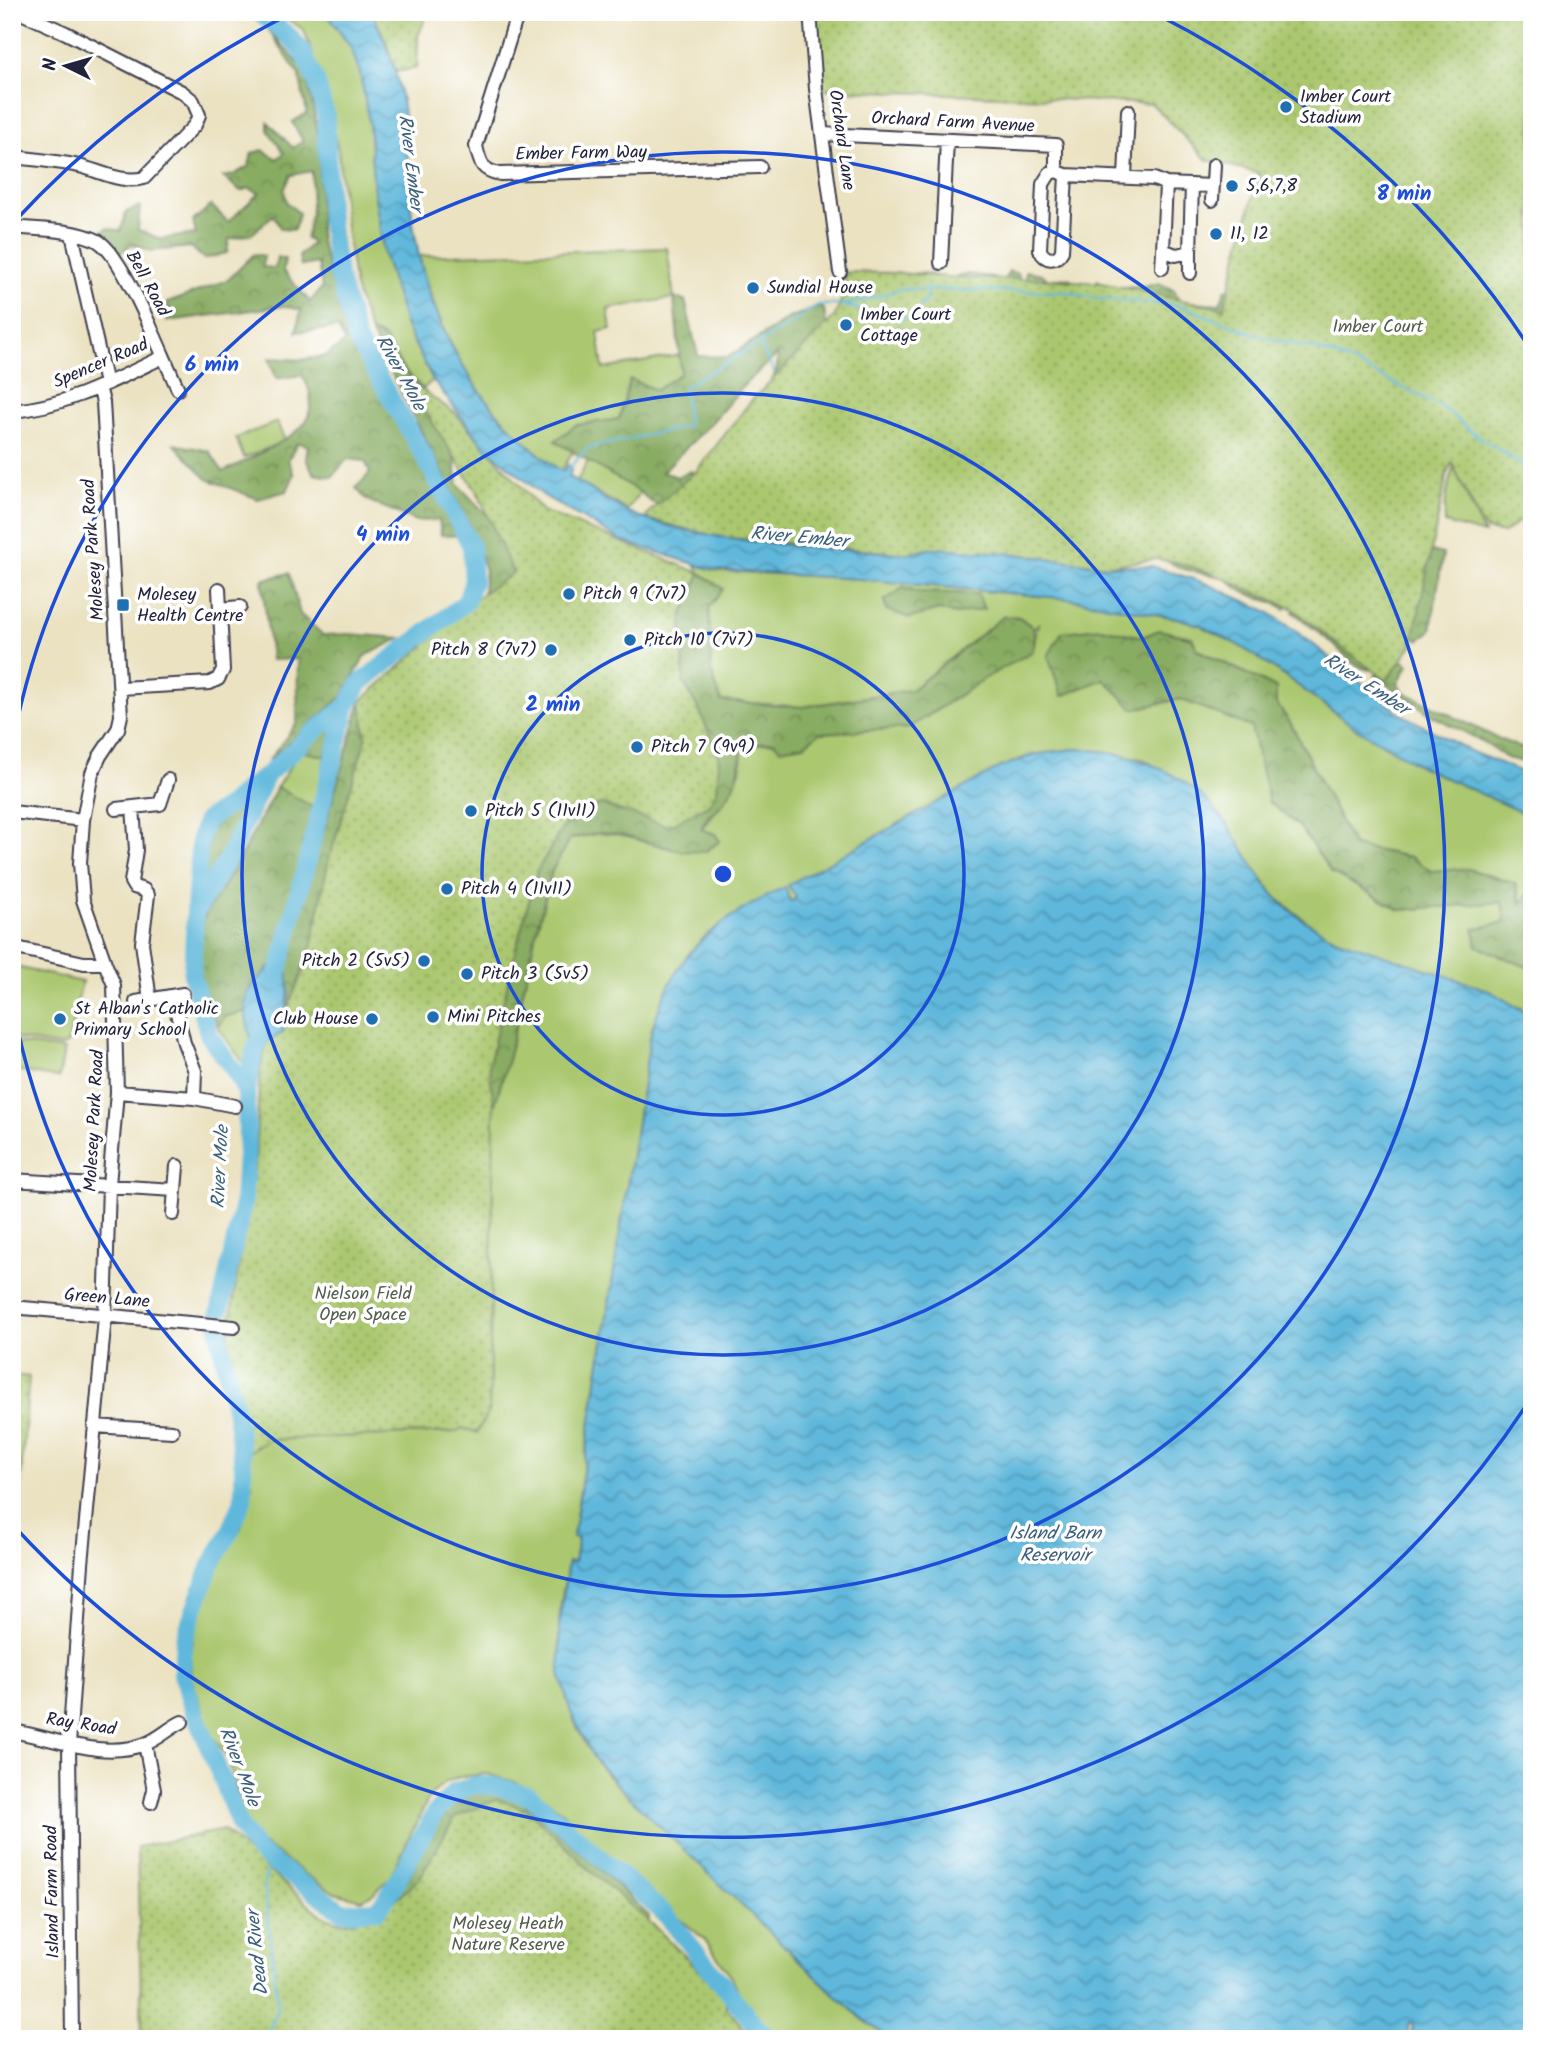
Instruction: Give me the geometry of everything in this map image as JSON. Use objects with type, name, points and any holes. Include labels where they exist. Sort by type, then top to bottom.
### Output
[{"type":"street","points":[[12,157],[79,166],[136,181],[144,178],[195,125],[199,115],[193,101],[182,92],[19,12]]},
{"type":"street","name":"Ember Farm Way","points":[[518,12],[476,146],[480,163],[490,172],[500,174],[760,167]]},
{"type":"street","name":"Orchard Lane","points":[[810,12],[816,89],[840,272]]},
{"type":"street","points":[[1125,177],[1128,111]]},
{"type":"street","name":"Orchard Farm Avenue","points":[[822,134],[1056,145],[1061,173]]},
{"type":"street","points":[[942,263],[947,140]]},
{"type":"street","points":[[1212,200],[1214,165]]},
{"type":"street","points":[[1061,173],[1062,251],[1058,257],[1050,259],[1040,250],[1043,184],[1050,173],[1061,173],[1154,179],[1166,184],[1213,186]]},
{"type":"street","points":[[1162,268],[1166,184]]},
{"type":"street","points":[[1190,273],[1192,185]]},
{"type":"street","name":"Bell Road","points":[[12,227],[72,234],[95,240],[108,251],[145,315],[178,389]]},
{"type":"street","name":"Molesey Park Road","points":[[69,1744],[105,1317],[109,1185],[117,1092],[114,985],[83,900],[80,863],[83,820],[92,773],[118,729],[121,716],[102,386],[72,234]]},
{"type":"street","points":[[1163,250],[1176,255],[1190,252]]},
{"type":"street","name":"Spencer Road","points":[[12,411],[34,409],[102,386],[163,357]]},
{"type":"street","points":[[120,688],[210,683],[218,679],[223,670],[219,589]]},
{"type":"street","points":[[220,609],[240,607]]},
{"type":"street","points":[[116,809],[160,804],[168,780]]},
{"type":"street","points":[[133,807],[136,850],[131,881],[134,887],[144,890],[148,895],[142,943],[143,1001],[178,995],[184,1043],[195,1071],[194,1098]]},
{"type":"street","points":[[12,812],[83,820]]},
{"type":"street","points":[[12,947],[84,963],[105,963]]},
{"type":"street","points":[[117,1092],[194,1098],[235,1106]]},
{"type":"street","points":[[173,1214],[177,1166]]},
{"type":"street","points":[[12,1180],[176,1190]]},
{"type":"street","name":"Green Lane","points":[[12,1307],[232,1327]]},
{"type":"street","points":[[94,1426],[172,1430]]},
{"type":"street","name":"Ray Road","points":[[12,1731],[69,1744],[125,1749],[145,1744],[182,1722]]},
{"type":"street","name":"Island Farm Road","points":[[69,1744],[72,2039]]},
{"type":"street","points":[[145,1744],[154,1790],[151,1802]]},
{"type":"green space","points":[[277,12],[326,12],[351,48],[360,73],[369,122],[374,191],[406,327],[433,380],[423,389],[404,370],[384,338],[370,331],[355,288],[338,150],[323,84],[304,30]]},
{"type":"green space","points":[[372,12],[428,12],[418,36],[417,68],[396,72]]},
{"type":"green space","name":"Imber Court","points":[[810,12],[1532,12],[1532,511],[1504,533],[1486,530],[1452,463],[1447,473],[1412,645],[1387,680],[1292,608],[1211,573],[1176,562],[1155,559],[1107,566],[1007,553],[933,548],[908,554],[719,537],[646,519],[648,513],[697,470],[751,401],[835,316],[843,296],[846,272],[1102,283],[1224,309],[1259,173],[1207,160],[1152,104],[816,89]]},
{"type":"green space","points":[[268,29],[306,72],[319,138],[320,239],[347,334],[460,536],[441,535],[439,520],[416,521],[367,500],[356,488],[370,473],[365,461],[347,459],[332,477],[314,474],[306,459],[308,445],[297,443],[288,460],[294,475],[287,491],[258,499],[207,479],[174,444],[209,451],[223,472],[281,442],[301,428],[306,421],[310,397],[302,375],[276,379],[269,358],[301,360],[326,356],[345,342],[338,328],[296,332],[301,310],[285,306],[167,321],[167,303],[228,280],[254,254],[264,256],[262,267],[275,268],[277,257],[285,259],[283,271],[310,302],[322,287],[318,263],[301,266],[299,256],[312,243],[306,238],[311,213],[312,171],[291,175],[284,190],[287,203],[299,213],[294,230],[281,229],[273,215],[252,234],[229,239],[227,253],[204,259],[191,247],[151,251],[132,244],[120,253],[101,233],[107,228],[121,231],[126,212],[140,206],[138,230],[161,239],[196,234],[193,221],[211,205],[228,222],[259,193],[249,188],[241,191],[223,177],[249,166],[252,153],[263,150],[277,159],[284,153],[268,130],[268,122],[293,148],[303,141],[292,122],[307,113],[299,75]]},
{"type":"green space","points":[[667,248],[674,298],[608,309],[611,329],[598,332],[603,369],[680,355],[681,373],[619,419],[576,425],[556,441],[573,452],[561,471],[512,429],[479,390],[443,328],[419,256]]},
{"type":"green space","points":[[1009,271],[1018,274],[1020,281],[1025,281],[1026,271],[1042,274],[1049,281],[1070,279],[1089,290],[1098,280],[1107,287],[1144,287],[1159,283],[1175,291],[1179,301],[1220,304],[1225,290],[1243,286],[1532,476],[1475,448],[663,507],[555,441],[576,425],[619,419],[630,379],[656,390],[681,373],[674,298],[685,300],[698,356],[728,357],[789,318],[819,307],[824,309],[826,325],[816,350],[897,277],[922,273],[946,280],[968,274],[992,277],[1003,282]],"holes":[[[778,354],[777,368],[768,391],[700,489],[691,471],[678,477],[662,472],[746,383]]]},
{"type":"green space","points":[[370,331],[384,338],[404,370],[423,389],[451,432],[458,485],[488,516],[514,573],[483,593],[485,570],[471,528]]},
{"type":"green space","name":"Nielson Field Open Space","points":[[403,377],[455,413],[543,511],[700,573],[682,616],[684,684],[700,712],[719,758],[717,791],[708,805],[668,826],[601,804],[568,818],[537,871],[489,1064],[494,1107],[489,1410],[477,1432],[462,1428],[455,1432],[268,1440],[245,1454],[229,1326],[255,1163],[260,1071],[267,1041],[283,1033],[287,1009],[310,955],[328,863],[366,738],[361,701],[483,593],[513,573],[479,495]]},
{"type":"green space","points":[[277,422],[285,441],[244,458],[236,438]]},
{"type":"green space","points":[[588,461],[640,492],[627,510],[577,481]]},
{"type":"green space","points":[[1453,469],[1484,534],[1445,523],[1446,496]]},
{"type":"green space","points":[[1429,551],[1443,554],[1431,630],[1420,640],[1408,635]]},
{"type":"green space","points":[[1171,553],[1290,605],[1285,609],[1244,592],[1224,578],[1176,566],[1165,557]]},
{"type":"green space","points":[[696,565],[719,571],[859,579],[1070,599],[1177,618],[1202,626],[1240,646],[1357,729],[1424,768],[1532,817],[1532,891],[1521,903],[1516,884],[1468,869],[1431,871],[1410,857],[1353,846],[1291,724],[1276,703],[1275,688],[1197,649],[1192,637],[1159,630],[1143,637],[1101,628],[1105,679],[1133,709],[1180,699],[1252,727],[1269,802],[1300,827],[1331,872],[1400,910],[1503,902],[1505,922],[1477,945],[1532,969],[1532,1016],[1521,1008],[1337,939],[1315,928],[1277,898],[1251,864],[1225,821],[1199,793],[1145,760],[1111,752],[1073,749],[1032,755],[1001,767],[788,885],[796,897],[795,900],[790,901],[784,888],[743,910],[706,936],[674,975],[650,1038],[573,1536],[578,1538],[574,1563],[568,1562],[561,1603],[560,1648],[564,1687],[583,1739],[605,1773],[832,1992],[890,2039],[778,2039],[763,2026],[704,1939],[581,1833],[562,1811],[515,1782],[487,1774],[459,1777],[444,1783],[429,1797],[389,1879],[374,1893],[362,1900],[335,1893],[260,1842],[248,1829],[229,1760],[210,1732],[191,1676],[191,1650],[198,1619],[213,1573],[241,1528],[252,1485],[245,1454],[268,1440],[455,1432],[462,1428],[477,1432],[494,1107],[509,1056],[552,871],[570,839],[600,833],[621,835],[672,849],[715,834],[701,829],[724,801],[740,772],[743,744],[774,742],[804,745],[818,733],[909,728],[1033,650],[1038,624],[1034,628],[1019,617],[1004,616],[911,690],[802,707],[720,701],[711,671],[709,608],[723,589],[700,573]]},
{"type":"green space","points":[[289,573],[300,614],[323,635],[401,638],[365,656],[343,696],[268,761],[297,723],[298,659],[271,660],[262,580]]},
{"type":"green space","points":[[700,573],[723,589],[709,608],[711,670],[721,701],[802,707],[911,690],[1004,616],[1019,617],[1034,628],[1033,651],[987,677],[909,728],[819,733],[804,745],[780,749],[774,742],[743,744],[732,789],[701,829],[715,834],[720,841],[705,852],[680,851],[621,835],[600,833],[570,839],[552,871],[509,1056],[494,1107],[489,1410],[477,1432],[336,1005],[514,956],[537,871],[568,818],[601,804],[622,812],[719,758],[700,712],[684,684],[682,616]]},
{"type":"green space","points":[[903,587],[919,592],[978,594],[984,609],[957,614],[939,610],[910,618],[886,610],[884,601]]},
{"type":"green space","points":[[1296,608],[1374,664],[1370,670],[1353,663],[1293,612]]},
{"type":"green space","points":[[1101,628],[1143,637],[1159,630],[1192,638],[1197,650],[1276,688],[1276,703],[1291,724],[1353,846],[1410,857],[1431,871],[1468,869],[1516,884],[1521,903],[1532,891],[1532,969],[1477,946],[1474,929],[1505,922],[1502,902],[1400,910],[1331,872],[1300,827],[1269,802],[1251,727],[1180,699],[1133,709],[1104,679],[1062,696],[1048,656],[1062,632]]},
{"type":"green space","points":[[1404,661],[1408,665],[1398,684],[1404,692],[1532,753],[1532,764],[1507,758],[1480,740],[1433,716],[1375,676]]},
{"type":"green space","points":[[361,701],[366,738],[328,863],[310,955],[287,1009],[289,990],[286,961]]},
{"type":"green space","points":[[337,722],[325,756],[300,751]]},
{"type":"green space","points":[[300,751],[325,756],[316,809],[277,787]]},
{"type":"green space","points":[[277,787],[316,809],[278,960],[248,992],[246,1011],[224,1017],[218,1027],[197,961],[203,919],[240,858]]},
{"type":"green space","points":[[255,791],[202,892],[211,826]]},
{"type":"green space","points":[[12,966],[82,982],[68,1043],[62,1047],[12,1038]]},
{"type":"green space","points":[[246,1011],[252,1043],[244,1064],[218,1027],[224,1017]]},
{"type":"green space","points":[[18,1043],[64,1050],[59,1078],[13,1070]]},
{"type":"green space","points":[[12,1375],[29,1377],[12,1588]]},
{"type":"green space","points":[[492,1791],[523,1802],[595,1864],[649,1916],[649,1931],[378,1919],[410,1876],[437,1819],[463,1794]]},
{"type":"green space","name":"Molesey Heath Nature Reserve","points":[[497,1799],[528,1810],[597,1877],[652,1924],[721,1991],[726,2007],[753,2039],[142,2039],[137,1847],[224,1830],[323,1916],[343,1923],[378,1915],[420,1878],[455,1817]]},
{"type":"water","points":[[326,12],[372,12],[388,49],[403,107],[412,214],[419,257],[426,285],[446,336],[491,406],[529,445],[563,472],[568,465],[572,468],[569,476],[638,516],[680,529],[712,535],[777,544],[908,554],[933,548],[1007,553],[1107,566],[1152,566],[1205,583],[1267,611],[1401,714],[1472,752],[1532,776],[1532,817],[1424,768],[1357,729],[1240,646],[1202,626],[1177,618],[1070,599],[859,579],[713,570],[622,541],[544,496],[484,446],[433,380],[406,327],[384,256],[374,191],[369,122],[360,73],[351,48]]},
{"type":"water","name":"Island Barn Reservoir","points":[[1073,749],[1095,750],[1137,759],[1176,777],[1193,789],[1224,820],[1275,896],[1312,926],[1337,939],[1488,990],[1532,1016],[1532,2039],[1410,2039],[1413,2024],[1409,2023],[1406,2039],[890,2039],[832,1992],[625,1793],[593,1757],[571,1713],[560,1674],[559,1625],[568,1562],[574,1562],[578,1538],[573,1537],[650,1038],[669,984],[697,945],[735,914],[785,887],[790,901],[793,901],[796,897],[788,885],[1001,767],[1033,755]]},
{"type":"water","points":[[278,960],[286,961],[289,990],[283,1033],[257,1045],[252,1043],[249,1031],[246,999],[254,984]]},
{"type":"waterway","name":"River Mole","points":[[259,12],[289,36],[302,51],[317,83],[326,117],[329,215],[338,274],[357,340],[424,456],[471,546],[473,581],[466,602],[360,683],[347,706],[276,982]]},
{"type":"waterway","points":[[569,468],[588,448],[688,426],[684,387],[778,332],[818,305],[843,305],[902,289],[1067,292],[1100,299],[1178,305],[1263,337],[1319,350],[1349,361],[1440,406],[1476,435],[1518,462],[1532,477]]},
{"type":"waterway","points":[[845,306],[889,318],[904,319],[920,309],[928,289]]},
{"type":"waterway","points":[[760,344],[774,372]]},
{"type":"waterway","name":"River Mole","points":[[246,1093],[238,1076],[209,1036],[192,975],[195,913],[228,858],[267,775],[309,736],[347,706]]},
{"type":"waterway","points":[[195,910],[200,839],[206,820],[230,805],[267,775]]},
{"type":"waterway","name":"River Mole","points":[[265,1023],[254,1053],[246,1093],[247,1139],[243,1204],[218,1318],[220,1340],[236,1413],[243,1466],[243,1500],[230,1532],[211,1565],[194,1610],[184,1641],[182,1674],[240,1827],[259,1853],[343,1912],[378,1910],[435,1813],[455,1792],[475,1785],[495,1786],[530,1796],[666,1915],[756,2026],[771,2039]]},
{"type":"waterway","name":"Dead River","points":[[263,2039],[278,2007],[264,1882],[271,1862]]},
{"type":"place","name":"Imber Court Stadium","points":[[1286,107]]},
{"type":"place","name":"5,6,7,8","points":[[1232,186]]},
{"type":"place","name":"11, 12","points":[[1216,234]]},
{"type":"place","name":"Sundial House","points":[[753,288]]},
{"type":"place","name":"Imber Court Cottage","points":[[846,325]]},
{"type":"place","name":"Pitch 9 (7v7)","points":[[569,594]]},
{"type":"place","name":"Molesey Health Centre","points":[[123,605]]},
{"type":"place","name":"Pitch 10 (7v7)","points":[[630,640]]},
{"type":"place","name":"Pitch 8 (7v7)","points":[[551,650]]},
{"type":"place","name":"Pitch 7 (9v9)","points":[[637,747]]},
{"type":"place","name":"Pitch 5 (11v11)","points":[[471,811]]},
{"type":"place","name":"Pitch 4 (11v11)","points":[[447,889]]},
{"type":"place","name":"Pitch 2 (5v5)","points":[[424,961]]},
{"type":"place","name":"Pitch 3 (5v5)","points":[[467,974]]},
{"type":"place","name":"Mini Pitches","points":[[433,1017]]},
{"type":"place","name":"St Alban's Catholic Primary School","points":[[60,1019]]},
{"type":"place","name":"Club House","points":[[372,1019]]},
{"type":"water label","name":"River Ember","points":[[410,163]]},
{"type":"water label","name":"River Ember","points":[[799,538]]},
{"type":"water label","name":"River Ember","points":[[1366,685]]}]
